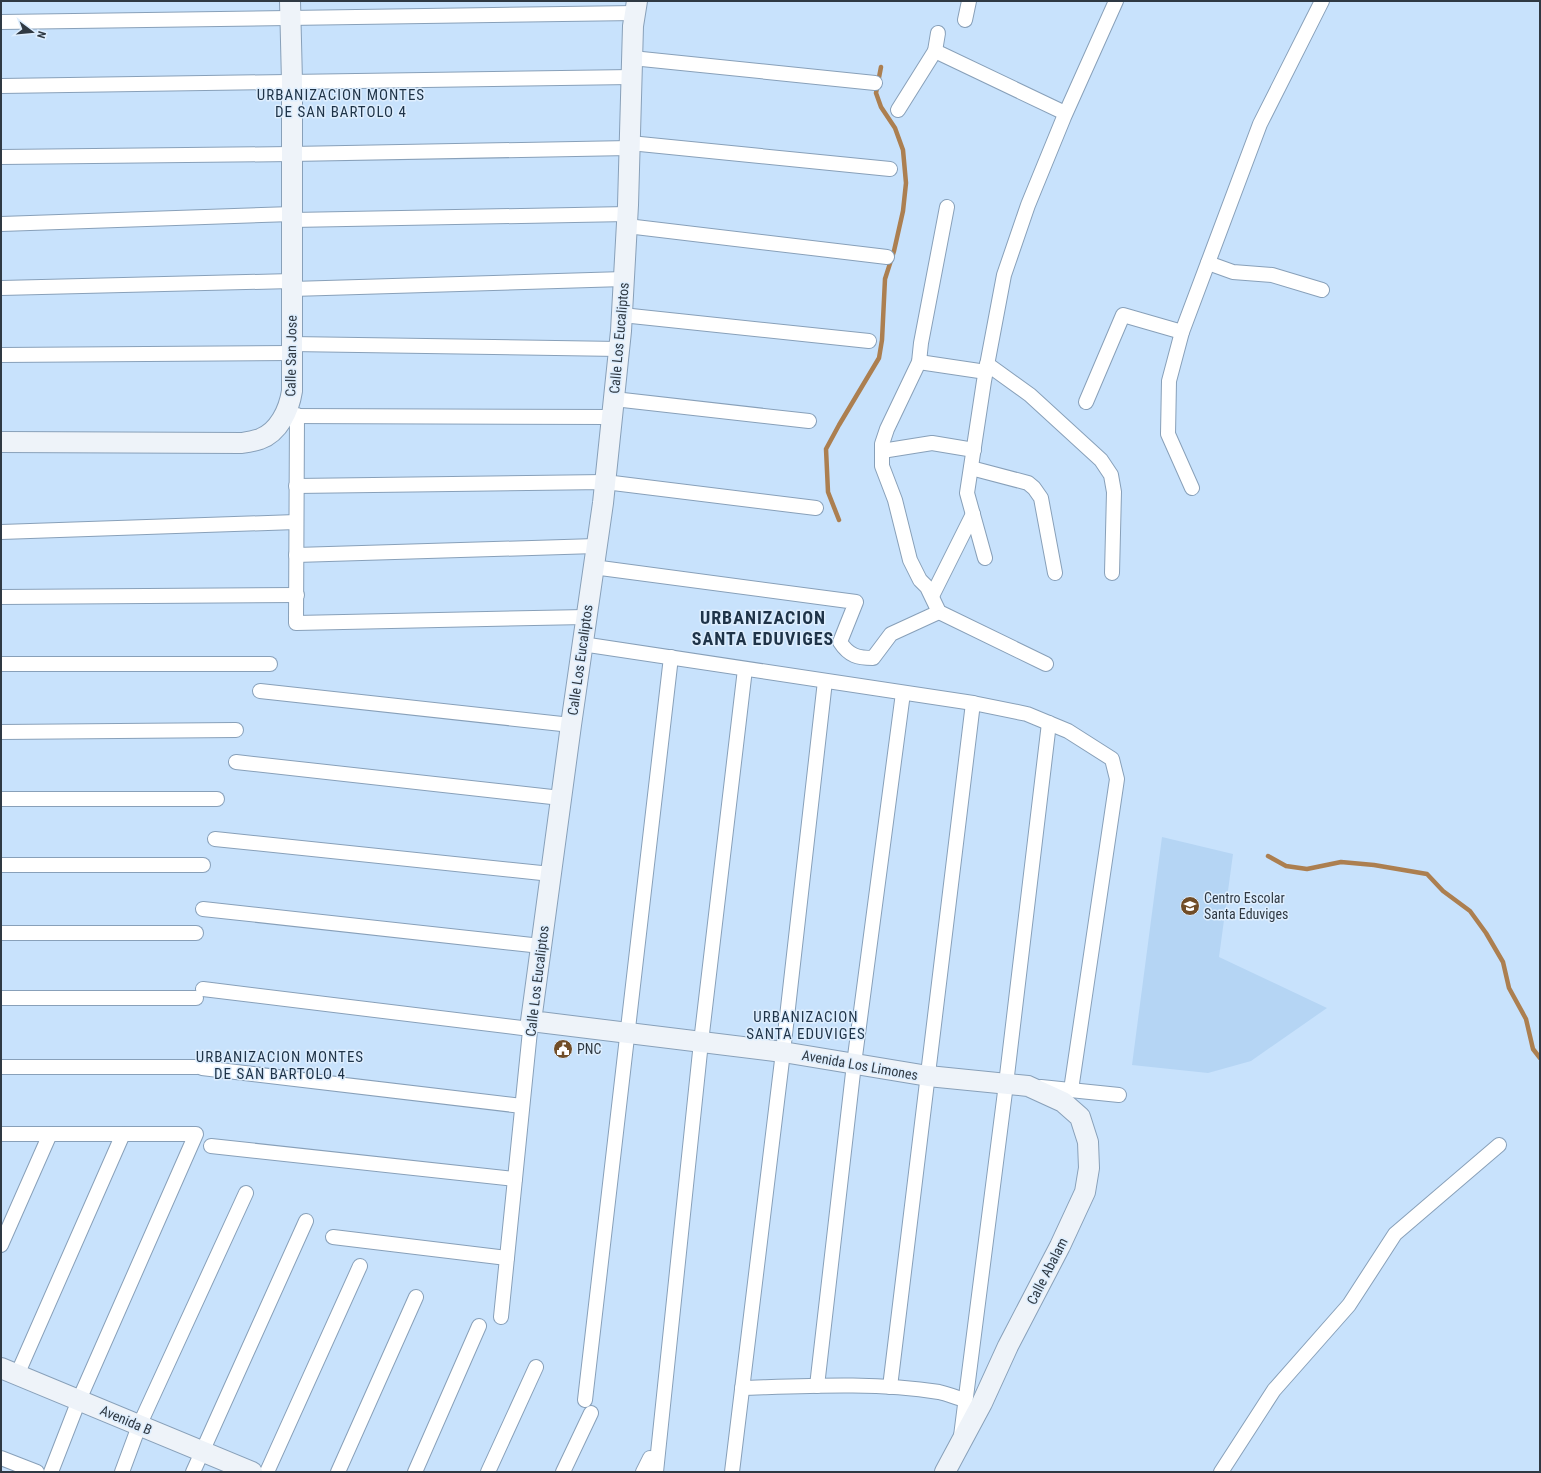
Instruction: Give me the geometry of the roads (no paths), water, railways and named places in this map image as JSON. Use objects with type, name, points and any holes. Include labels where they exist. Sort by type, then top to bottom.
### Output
[{"type":"street","points":[[965,20],[969,1]]},
{"type":"street","points":[[985,558],[967,493],[986,368],[1004,275],[1028,205],[1065,113],[1116,1]]},
{"type":"street","points":[[1192,488],[1168,434],[1169,381],[1182,332],[1260,124],[1322,1]]},
{"type":"street","points":[[1,22],[290,9],[636,7]]},
{"type":"street","name":"Calle Los Eucaliptos","points":[[500,1317],[531,1025],[605,482],[620,348],[627,220],[633,26],[636,7]]},
{"type":"street","name":"Calle San Jose","points":[[1,442],[242,443],[261,439],[291,416],[292,82],[290,9]]},
{"type":"street","points":[[898,110],[935,51],[938,33]]},
{"type":"street","points":[[935,51],[1065,113]]},
{"type":"street","points":[[1,86],[292,82],[632,67],[875,82]]},
{"type":"street","points":[[1,157],[291,154],[630,145],[890,170]]},
{"type":"street","points":[[947,207],[921,343],[919,362],[887,429],[882,444],[882,466],[895,500],[910,560],[920,580],[927,587],[939,612],[1046,664]]},
{"type":"street","points":[[1,224],[292,217],[627,220],[887,256]]},
{"type":"street","points":[[1208,263],[1232,272],[1272,275],[1322,290]]},
{"type":"street","points":[[1,288],[292,285],[624,279]]},
{"type":"street","points":[[622,315],[869,341]]},
{"type":"street","points":[[1086,402],[1123,315],[1182,332]]},
{"type":"street","points":[[1,355],[292,348],[620,348]]},
{"type":"street","points":[[919,362],[986,368],[1030,395],[1101,460],[1111,475],[1114,492],[1112,573]]},
{"type":"street","points":[[586,617],[296,622],[296,486],[291,416],[613,408],[809,421]]},
{"type":"street","points":[[882,451],[932,443],[974,450]]},
{"type":"street","points":[[971,468],[1028,484],[1034,488],[1041,498],[1055,573]]},
{"type":"street","points":[[296,486],[605,482],[816,508]]},
{"type":"street","points":[[932,596],[973,514]]},
{"type":"street","points":[[1,532],[296,522]]},
{"type":"street","points":[[296,555],[596,546]]},
{"type":"street","points":[[593,567],[856,602],[840,642],[845,650],[859,658],[873,658],[891,634],[939,612]]},
{"type":"street","points":[[1,597],[296,595]]},
{"type":"street","points":[[582,644],[973,703],[1027,714],[1068,731],[1112,759],[1117,779],[1071,1090]]},
{"type":"street","points":[[563,1472],[588,1407],[628,1033],[671,657]]},
{"type":"street","points":[[1,664],[270,664]]},
{"type":"street","points":[[656,1472],[702,1042],[745,668]]},
{"type":"street","points":[[732,1472],[783,1052],[825,681]]},
{"type":"street","points":[[260,691],[571,725]]},
{"type":"street","points":[[817,1386],[854,1064],[903,693]]},
{"type":"street","points":[[890,1387],[973,703]]},
{"type":"street","points":[[960,1444],[1006,1084],[1049,723]]},
{"type":"street","points":[[1,732],[236,730]]},
{"type":"street","points":[[236,762],[561,798]]},
{"type":"street","points":[[1,799],[217,799]]},
{"type":"street","points":[[215,839],[551,874]]},
{"type":"street","points":[[2,865],[203,865]]},
{"type":"street","points":[[203,909],[541,946]]},
{"type":"street","points":[[1,933],[196,933]]},
{"type":"street","points":[[1,998],[199,994],[531,1025]]},
{"type":"street","name":"Avenida Los Limones","points":[[531,1025],[628,1033],[783,1052],[928,1076],[1119,1095]]},
{"type":"street","points":[[1,1067],[200,1067],[522,1106]]},
{"type":"street","name":"Calle Abalam","points":[[945,1472],[982,1403],[1008,1346],[1060,1246],[1085,1192],[1090,1168],[1088,1142],[1080,1118],[1063,1102],[1028,1086]]},
{"type":"street","points":[[1,1134],[196,1134],[79,1400],[51,1472]]},
{"type":"street","points":[[1,1245],[50,1134]]},
{"type":"street","points":[[9,1372],[123,1134]]},
{"type":"street","points":[[1221,1472],[1274,1390],[1349,1305],[1395,1234],[1499,1145]]},
{"type":"street","points":[[211,1146],[515,1179]]},
{"type":"street","points":[[122,1472],[140,1426],[246,1193]]},
{"type":"street","points":[[193,1472],[306,1221]]},
{"type":"street","points":[[333,1237],[507,1258]]},
{"type":"street","points":[[267,1472],[360,1266]]},
{"type":"street","points":[[338,1472],[416,1297]]},
{"type":"street","points":[[415,1472],[479,1326]]},
{"type":"street","points":[[488,1472],[536,1367]]},
{"type":"street","name":"Avenida B","points":[[9,1372],[252,1472]]},
{"type":"street","points":[[742,1388],[817,1386],[890,1387],[941,1392],[965,1400]]},
{"type":"street","points":[[1,1458],[37,1472]]},
{"type":"street","points":[[643,1472],[650,1458]]},
{"type":"waterway","points":[[839,520],[828,492],[826,449],[879,358],[882,340],[885,279],[894,251],[903,211],[906,183],[903,150],[895,128],[881,107],[876,93],[881,67]]},
{"type":"waterway","points":[[1268,856],[1286,866],[1307,869],[1341,862],[1374,865],[1427,874],[1443,891],[1470,911],[1486,933],[1503,962],[1509,988],[1526,1019],[1533,1049],[1540,1058]]},
{"type":"place","name":"Centro Escolar Santa Eduviges","points":[[1190,906]]},
{"type":"place","name":"PNC","points":[[563,1049]]},
{"type":"district","name":"URBANIZACION MONTES DE SAN BARTOLO 4","points":[[341,104]]},
{"type":"district","name":"URBANIZACION SANTA EDUVIGES","points":[[763,627]]},
{"type":"district","name":"URBANIZACION SANTA EDUVIGES","points":[[806,1026]]},
{"type":"district","name":"URBANIZACION MONTES DE SAN BARTOLO 4","points":[[280,1066]]}]
